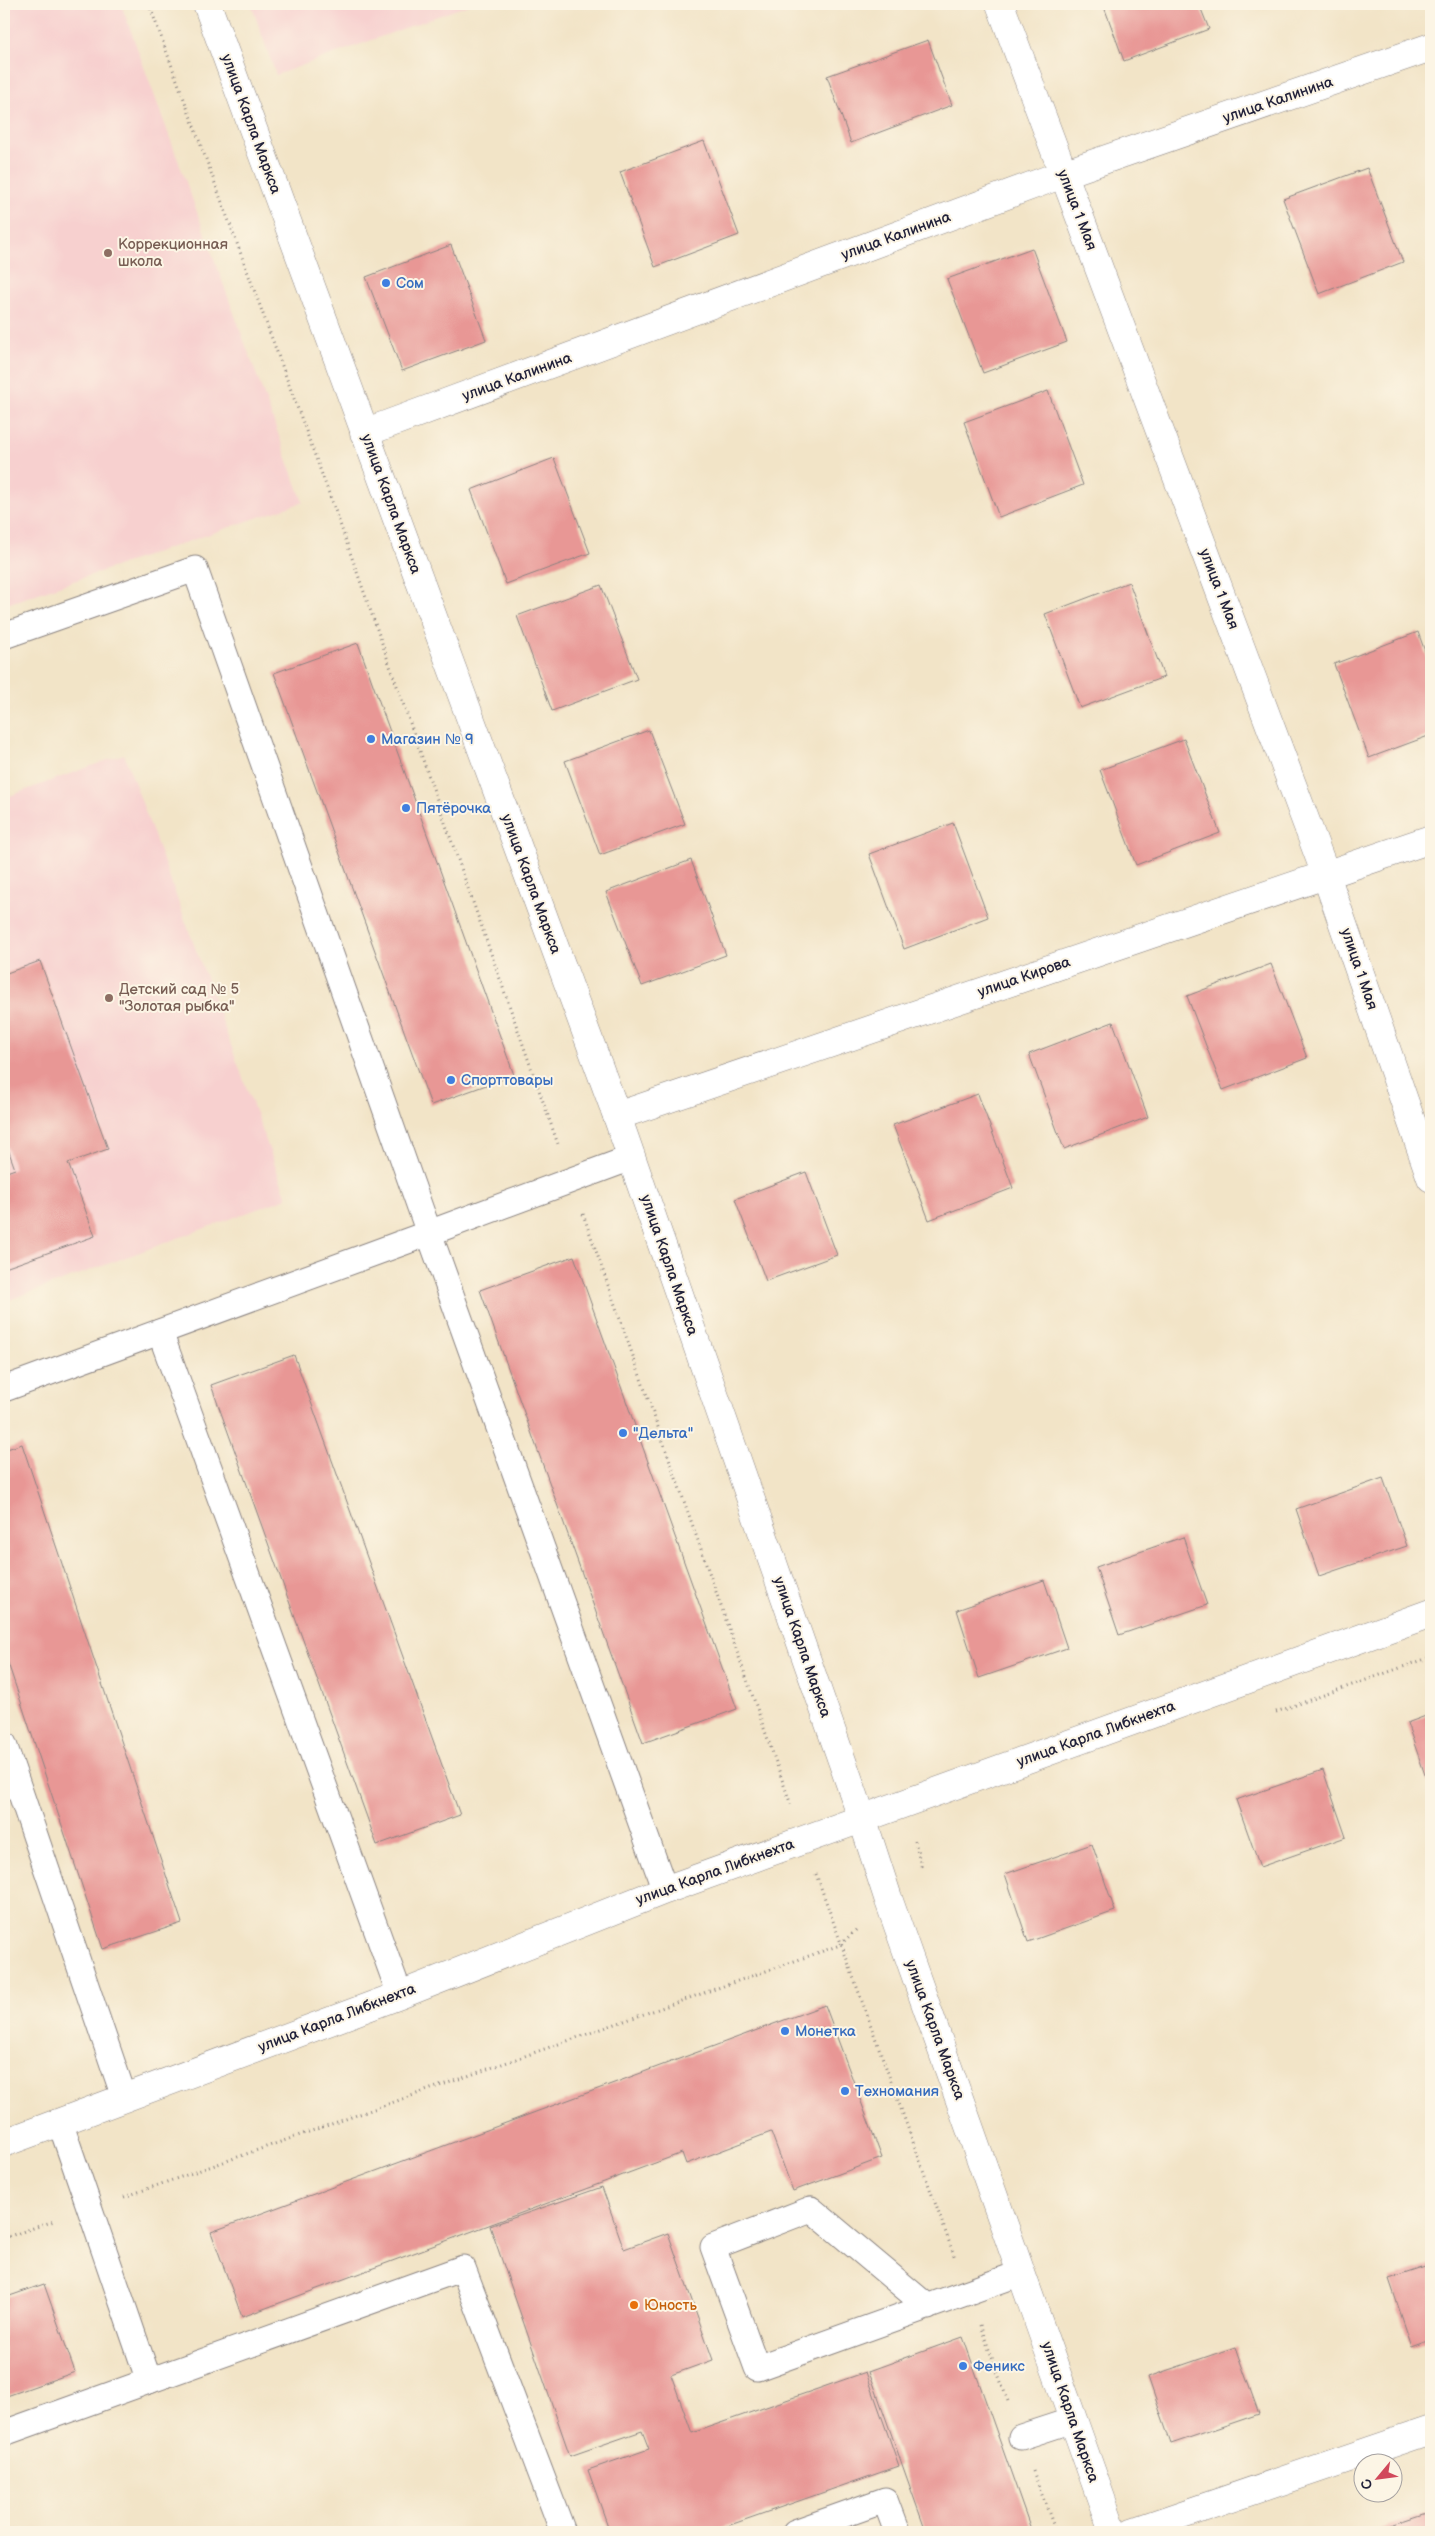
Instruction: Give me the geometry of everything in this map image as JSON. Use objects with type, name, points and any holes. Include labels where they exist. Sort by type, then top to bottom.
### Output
[{"type":"street","name":"улица Карла Маркса","points":[[207,4],[617,1116],[862,1818],[888,1898],[1113,2532]]},
{"type":"street","name":"улица 1 Мая","points":[[1000,4],[1326,875],[1431,1178]]},
{"type":"street","name":"улица Калинина","points":[[364,433],[1063,174],[1431,47]]},
{"type":"street","name":"улица Кирова","points":[[617,1116],[1431,839]]},
{"type":"street","name":"улица Карла Либкнехта","points":[[4,2143],[400,1994],[665,1890],[1431,1613]]},
{"type":"street","points":[[1132,2532],[1431,2430]]},
{"type":"lane","points":[[4,636],[195,569],[429,1233],[665,1890]]},
{"type":"lane","points":[[4,1389],[631,1158]]},
{"type":"lane","points":[[160,1332],[400,1994]]},
{"type":"lane","points":[[4,1744],[124,2097]]},
{"type":"lane","points":[[60,2122],[149,2381]]},
{"type":"lane","points":[[928,2307],[810,2209],[713,2247],[757,2368],[928,2307],[1021,2272]]},
{"type":"lane","points":[[4,2433],[463,2268],[562,2532]]},
{"type":"lane","points":[[1021,2437],[1073,2420]]},
{"type":"lane","points":[[795,2532],[885,2500],[897,2532]]},
{"type":"path","points":[[150,4],[338,518],[840,1945],[1056,2532]]},
{"type":"path","points":[[1271,1714],[1431,1657]]},
{"type":"path","points":[[4,2238],[840,1945],[920,1866],[914,1841],[923,1838]]},
{"type":"shaded area","name":"Коррекционная школа","points":[[4,4],[121,4],[303,502],[4,605]]},
{"type":"shaded area","points":[[251,4],[471,4],[276,75]]},
{"type":"shaded area","name":"Детский сад № 5 \"Золотая рыбка\"","points":[[124,754],[287,1198],[4,1302],[4,798]]},
{"type":"building","points":[[1103,4],[1199,4],[1209,29],[1124,61]]},
{"type":"building","points":[[928,40],[952,105],[851,143],[827,76]]},
{"type":"building","points":[[704,141],[739,235],[655,267],[620,172]]},
{"type":"building","points":[[1367,168],[1403,262],[1319,294],[1283,199]]},
{"type":"building","points":[[451,245],[486,340],[402,371],[366,277]]},
{"type":"building","points":[[1032,248],[1067,342],[983,373],[947,279]]},
{"type":"building","points":[[1048,391],[1083,485],[999,517],[964,422]]},
{"type":"building","points":[[554,458],[590,553],[506,584],[471,490]]},
{"type":"building","points":[[1129,582],[1164,677],[1080,708],[1045,614]]},
{"type":"building","points":[[601,585],[637,679],[552,711],[517,616]]},
{"type":"building","points":[[1418,632],[1431,668],[1431,735],[1369,758],[1334,664]]},
{"type":"building","points":[[358,643],[514,1075],[431,1105],[274,673]]},
{"type":"building","points":[[649,730],[685,824],[600,855],[565,761]]},
{"type":"building","points":[[1184,739],[1220,833],[1136,865],[1100,770]]},
{"type":"building","points":[[953,823],[988,917],[904,949],[869,854]]},
{"type":"building","points":[[691,860],[726,955],[642,986],[606,892]]},
{"type":"building","points":[[40,961],[108,1149],[68,1163],[95,1236],[5,1268],[4,1173],[15,1169],[4,1138],[4,974]]},
{"type":"building","points":[[1271,964],[1307,1058],[1223,1090],[1187,996]]},
{"type":"building","points":[[1113,1022],[1148,1117],[1064,1149],[1029,1054]]},
{"type":"building","points":[[978,1094],[1013,1188],[929,1220],[893,1125]]},
{"type":"building","points":[[806,1172],[837,1255],[766,1281],[735,1199]]},
{"type":"building","points":[[574,1256],[737,1709],[643,1743],[480,1290]]},
{"type":"building","points":[[294,1355],[460,1815],[377,1845],[211,1385]]},
{"type":"building","points":[[22,1444],[182,1923],[103,1949],[4,1651],[4,1450]]},
{"type":"building","points":[[1383,1478],[1407,1546],[1319,1576],[1296,1509]]},
{"type":"building","points":[[1183,1537],[1207,1605],[1119,1635],[1096,1567]]},
{"type":"building","points":[[1044,1580],[1067,1648],[979,1678],[957,1610]]},
{"type":"building","points":[[1431,1714],[1431,1792],[1407,1723]]},
{"type":"building","points":[[1323,1770],[1346,1837],[1260,1867],[1236,1800]]},
{"type":"building","points":[[1092,1844],[1115,1911],[1028,1942],[1005,1874]]},
{"type":"building","points":[[825,2005],[882,2158],[793,2191],[771,2132],[686,2164],[682,2153],[242,2317],[211,2232]]},
{"type":"building","points":[[602,2187],[624,2249],[668,2233],[713,2360],[671,2375],[692,2433],[866,2372],[899,2466],[710,2532],[610,2532],[588,2470],[649,2449],[642,2431],[570,2456],[490,2226]]},
{"type":"building","points":[[1431,2265],[1431,2340],[1412,2347],[1389,2279]]},
{"type":"building","points":[[44,2284],[75,2372],[4,2397],[4,2298]]},
{"type":"building","points":[[963,2337],[1032,2532],[926,2532],[869,2371]]},
{"type":"building","points":[[1235,2347],[1259,2414],[1171,2444],[1148,2377]]},
{"type":"building","points":[[1431,2511],[1431,2532],[1374,2532],[1374,2530]]},
{"type":"place","name":"Коррекционная школа","points":[[108,253]]},
{"type":"place","name":"Сом","points":[[386,283]]},
{"type":"place","name":"Магазин № 9","points":[[371,739]]},
{"type":"place","name":"Пятёрочка","points":[[406,808]]},
{"type":"place","name":"Детский сад № 5 \"Золотая рыбка\"","points":[[109,998]]},
{"type":"place","name":"Спорттовары","points":[[451,1080]]},
{"type":"place","name":"\"Дельта\"","points":[[623,1433]]},
{"type":"place","name":"Монетка","points":[[785,2031]]},
{"type":"place","name":"Техномания","points":[[845,2091]]},
{"type":"place","name":"Юность","points":[[634,2305]]},
{"type":"place","name":"Феникс","points":[[963,2366]]}]
